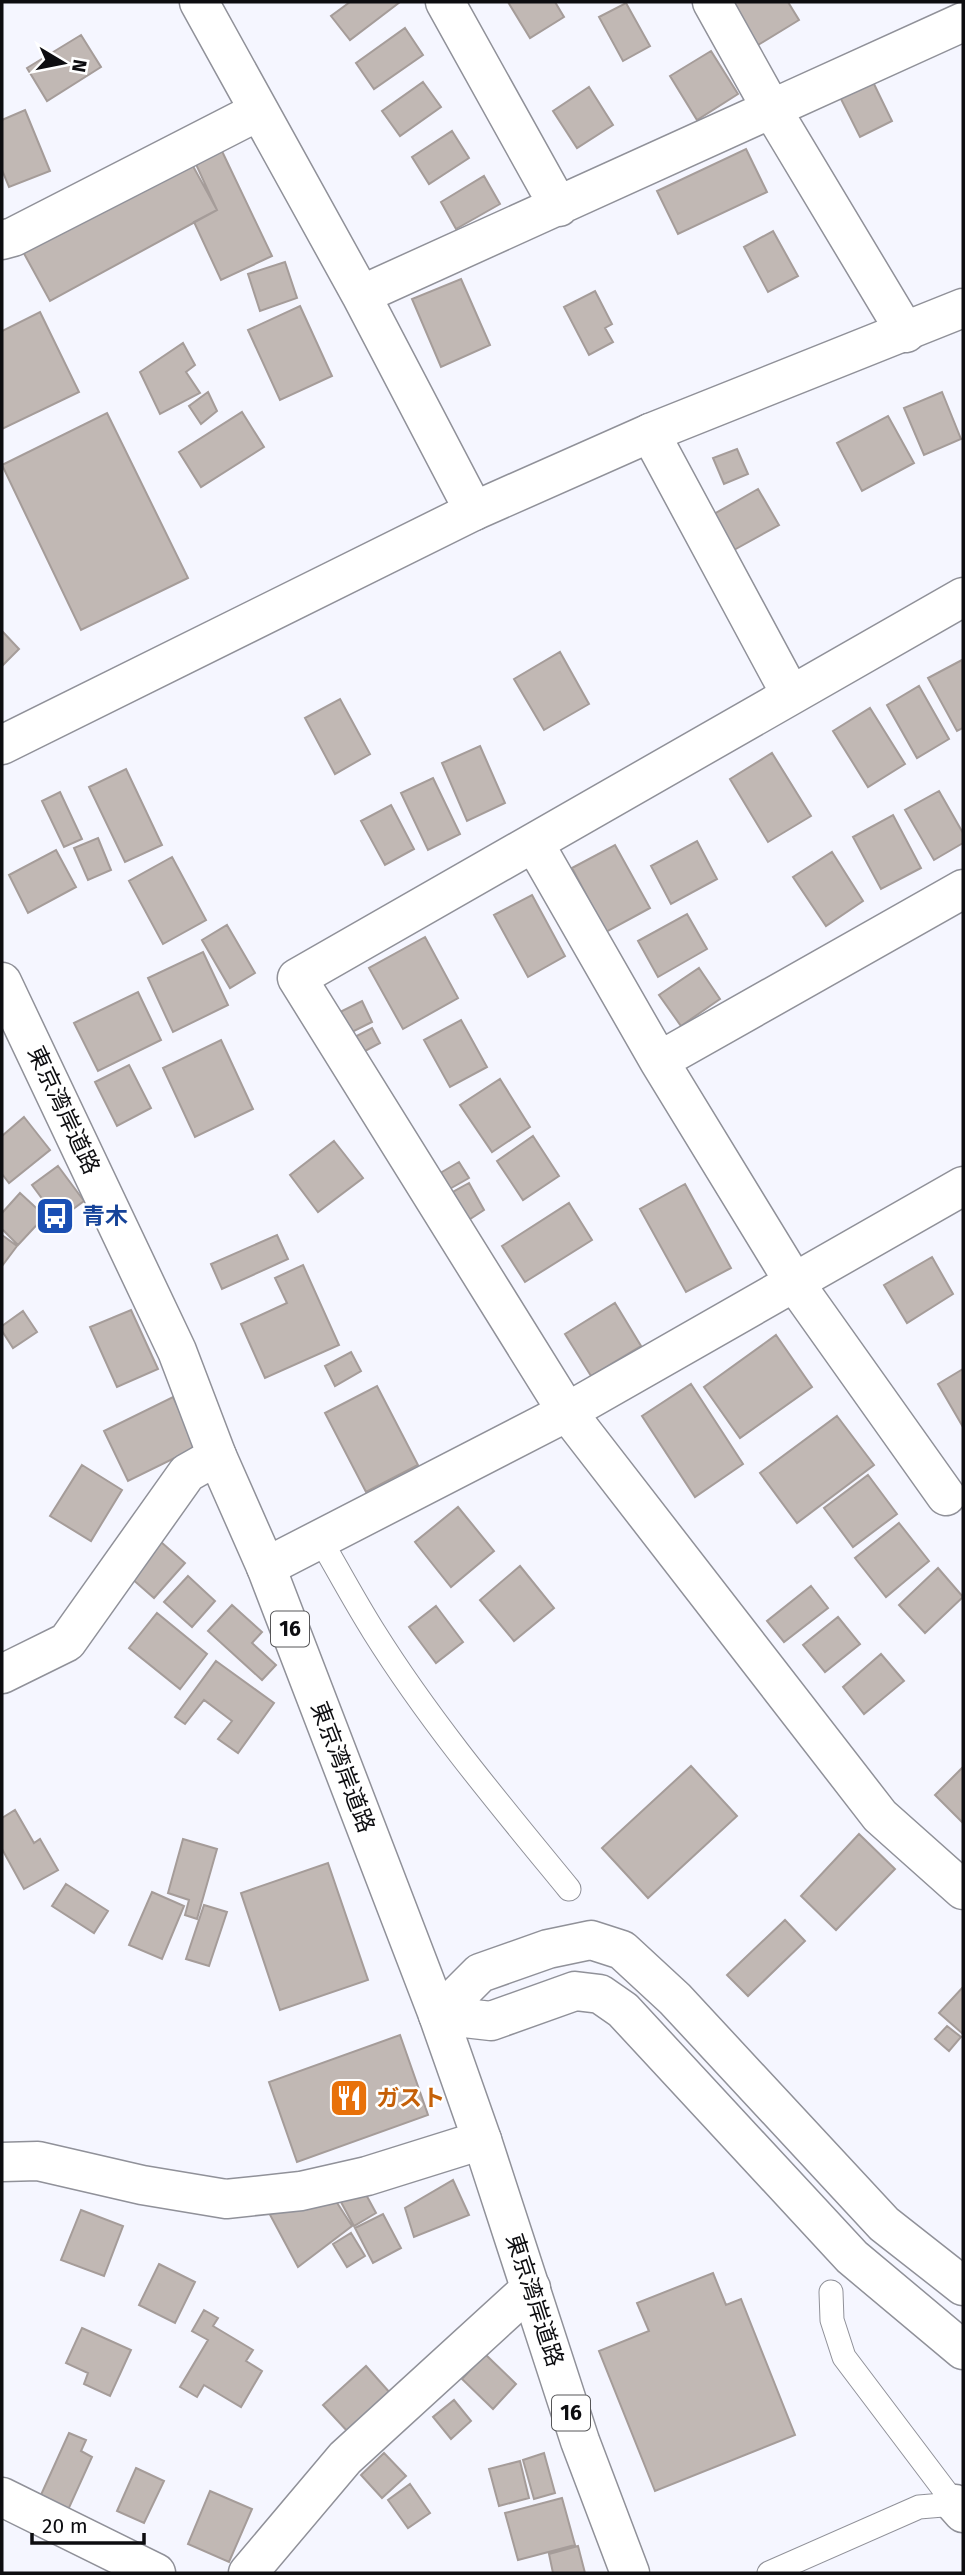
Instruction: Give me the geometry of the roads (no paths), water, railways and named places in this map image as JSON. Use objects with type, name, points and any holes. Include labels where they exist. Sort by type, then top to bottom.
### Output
[{"type":"main road","points":[[199,2],[361,295],[474,511]]},
{"type":"main road","points":[[445,2],[559,207]]},
{"type":"main road","points":[[712,2],[771,108],[906,333]]},
{"type":"main road","points":[[361,295],[963,22]]},
{"type":"main road","points":[[2,240],[13,237],[259,111]]},
{"type":"main road","points":[[2,746],[474,511],[650,433],[963,308]]},
{"type":"main road","points":[[650,433],[791,695]]},
{"type":"main road","points":[[963,597],[297,978],[567,1412],[880,1816],[963,1890]]},
{"type":"main road","points":[[534,843],[659,1061],[794,1282],[957,1499]]},
{"type":"main road","points":[[659,1061],[963,889]]},
{"type":"main road","name":"東京湾岸道路","points":[[2,982],[12,1021],[177,1351],[217,1456],[266,1567],[438,2015],[482,2140],[580,2441],[630,2573]]},
{"type":"main road","points":[[266,1567],[567,1412],[963,1186]]},
{"type":"main road","points":[[2,1674],[67,1642],[187,1473],[217,1456]]},
{"type":"main road","points":[[438,2015],[480,1973],[548,1949],[591,1940],[622,1951],[675,1999],[884,2224],[963,2286]]},
{"type":"main road","points":[[438,2015],[491,2021],[575,1991],[600,1994],[623,2010],[852,2257],[963,2350]]},
{"type":"main road","points":[[2,2162],[38,2161],[142,2185],[226,2199],[302,2192],[367,2176],[482,2140]]},
{"type":"main road","points":[[248,2573],[345,2458],[531,2288]]},
{"type":"main road","points":[[2,2497],[156,2573]]},
{"type":"lane","points":[[320,1539],[374,1632],[430,1713],[569,1889]]},
{"type":"lane","points":[[831,2292],[832,2320],[844,2357],[959,2508]]},
{"type":"lane","points":[[769,2573],[919,2507],[959,2508]]},
{"type":"place","name":"青木","points":[[55,1216]]},
{"type":"place","name":"ガスト","points":[[349,2098]]}]
